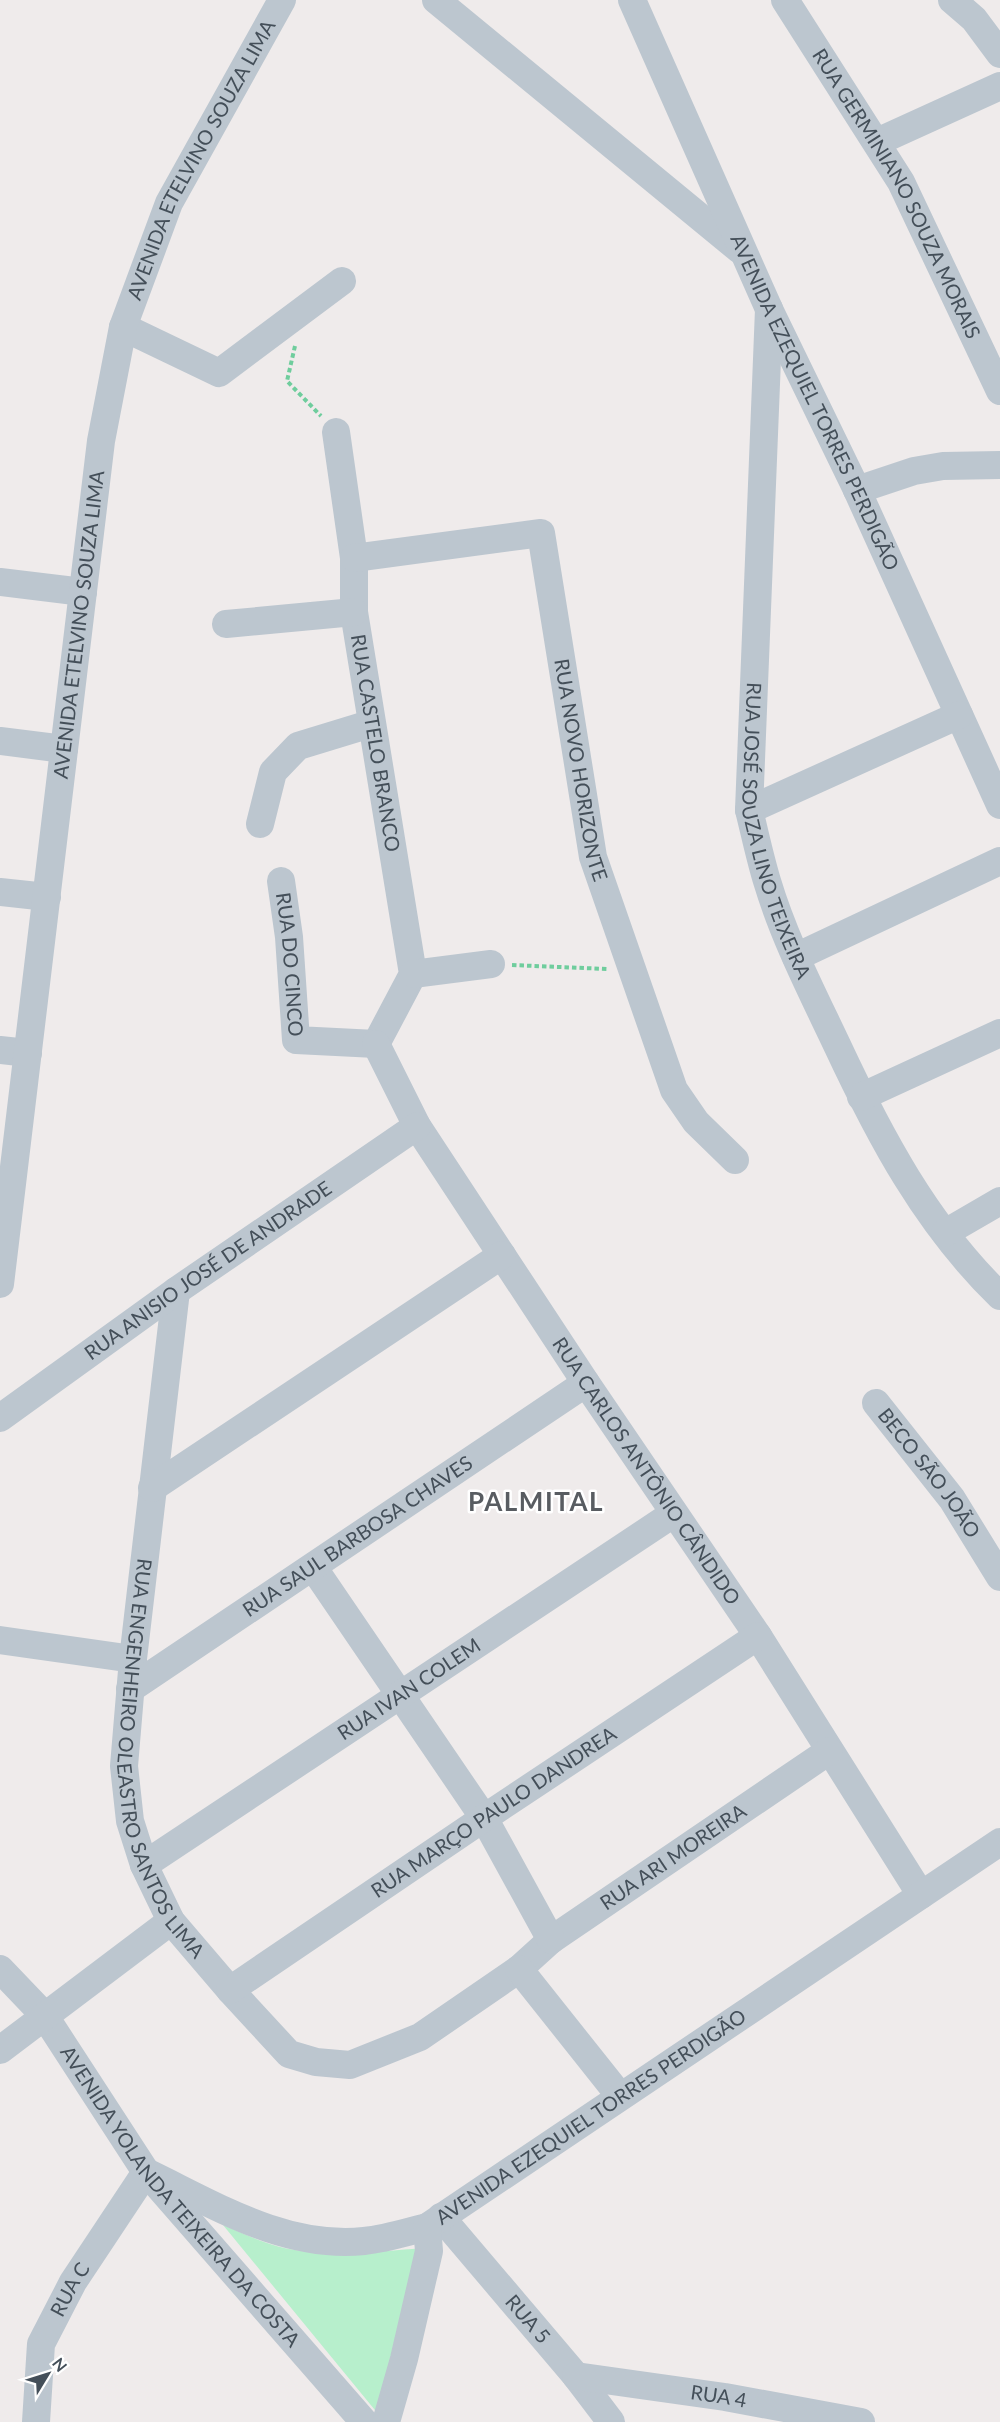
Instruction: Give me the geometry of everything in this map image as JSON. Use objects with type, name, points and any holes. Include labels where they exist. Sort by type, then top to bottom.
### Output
[{"type":"street","name":"AVENIDA ETELVINO SOUZA LIMA","points":[[0,1284],[5,1199],[28,1053],[101,441],[123,327],[169,203],[282,0]]},
{"type":"street","points":[[436,0],[744,253]]},
{"type":"street","name":"AVENIDA EZEQUIEL TORRES PERDIGÃO","points":[[632,0],[769,309],[857,490],[1000,805]]},
{"type":"street","name":"RUA GERMINIANO SOUZA MORAIS","points":[[785,0],[901,182],[1000,391]]},
{"type":"street","points":[[951,0],[974,19],[1000,54]]},
{"type":"street","points":[[877,142],[1000,86]]},
{"type":"street","points":[[123,327],[219,373],[342,281]]},
{"type":"street","name":"RUA JOSÉ SOUZA LINO TEIXEIRA","points":[[769,309],[749,810],[767,883],[796,957],[861,1097],[898,1167],[972,1269],[1000,1296]]},
{"type":"street","name":"RUA CASTELO BRANCO","points":[[336,432],[354,558],[354,612],[370,724],[414,975]]},
{"type":"street","points":[[857,490],[914,471],[944,466],[1000,465]]},
{"type":"street","name":"RUA NOVO HORIZONTE","points":[[354,558],[542,533],[593,857],[674,1090],[696,1122],[735,1160]]},
{"type":"street","points":[[0,582],[83,592]]},
{"type":"street","points":[[226,624],[354,612]]},
{"type":"street","points":[[749,810],[959,714]]},
{"type":"street","points":[[260,824],[273,772],[298,746],[370,724]]},
{"type":"street","points":[[0,741],[64,749]]},
{"type":"street","points":[[796,957],[1000,861]]},
{"type":"street","name":"RUA DO CINCO","points":[[281,881],[289,937],[296,1041],[376,1044]]},
{"type":"street","points":[[0,892],[47,897]]},
{"type":"street","points":[[376,1044],[414,975],[491,964]]},
{"type":"street","points":[[861,1097],[1000,1033]]},
{"type":"street","name":"RUA CARLOS ANTÔNIO CÂNDIDO","points":[[376,1044],[417,1126],[673,1514],[758,1636],[921,1895]]},
{"type":"street","points":[[0,1050],[28,1053]]},
{"type":"street","name":"RUA ANISIO JOSÉ DE ANDRADE","points":[[0,1418],[176,1291],[417,1126]]},
{"type":"street","points":[[945,1233],[1000,1201]]},
{"type":"street","points":[[152,1488],[502,1255]]},
{"type":"street","name":"RUA ENGENHEIRO OLEASTRO SANTOS LIMA","points":[[176,1291],[133,1659],[124,1766],[130,1821],[144,1865],[171,1920],[230,1990],[289,2054],[316,2062],[350,2065],[420,2037]]},
{"type":"street","name":"RUA SAUL BARBOSA CHAVES","points":[[130,1689],[586,1383]]},
{"type":"street","name":"BECO SÃO JOÃO","points":[[876,1403],[952,1499],[1000,1577]]},
{"type":"street","name":"RUA IVAN COLEM","points":[[144,1865],[673,1514]]},
{"type":"street","points":[[313,1567],[484,1818],[551,1940]]},
{"type":"street","name":"RUA MARÇO PAULO DANDREA","points":[[230,1990],[758,1636]]},
{"type":"street","points":[[0,1640],[133,1659]]},
{"type":"street","name":"RUA ARI MOREIRA","points":[[420,2037],[519,1969],[551,1940],[829,1751]]},
{"type":"street","name":"AVENIDA EZEQUIEL TORRES PERDIGÃO","points":[[146,2172],[262,2228],[307,2239],[363,2241],[434,2222],[1000,1842]]},
{"type":"street","points":[[0,2050],[171,1920]]},
{"type":"street","name":"AVENIDA YOLANDA TEIXEIRA DA COSTA","points":[[0,1969],[44,2015],[146,2172],[364,2422]]},
{"type":"street","points":[[519,1969],[620,2096]]},
{"type":"street","name":"RUA C","points":[[36,2422],[41,2344],[73,2282],[146,2172]]},
{"type":"street","points":[[386,2422],[404,2359],[434,2222]]},
{"type":"street","name":"RUA 5","points":[[434,2222],[576,2376],[611,2422]]},
{"type":"street","name":"RUA 4","points":[[576,2376],[725,2397],[861,2422]]},
{"type":"path","points":[[279,328],[296,348],[287,381],[336,432]]},
{"type":"path","points":[[491,964],[632,970]]},
{"type":"green space","points":[[223,2225],[270,2244],[308,2252],[348,2253],[426,2248],[379,2415]]},
{"type":"district","name":"PALMITAL","points":[[536,1502]]}]
